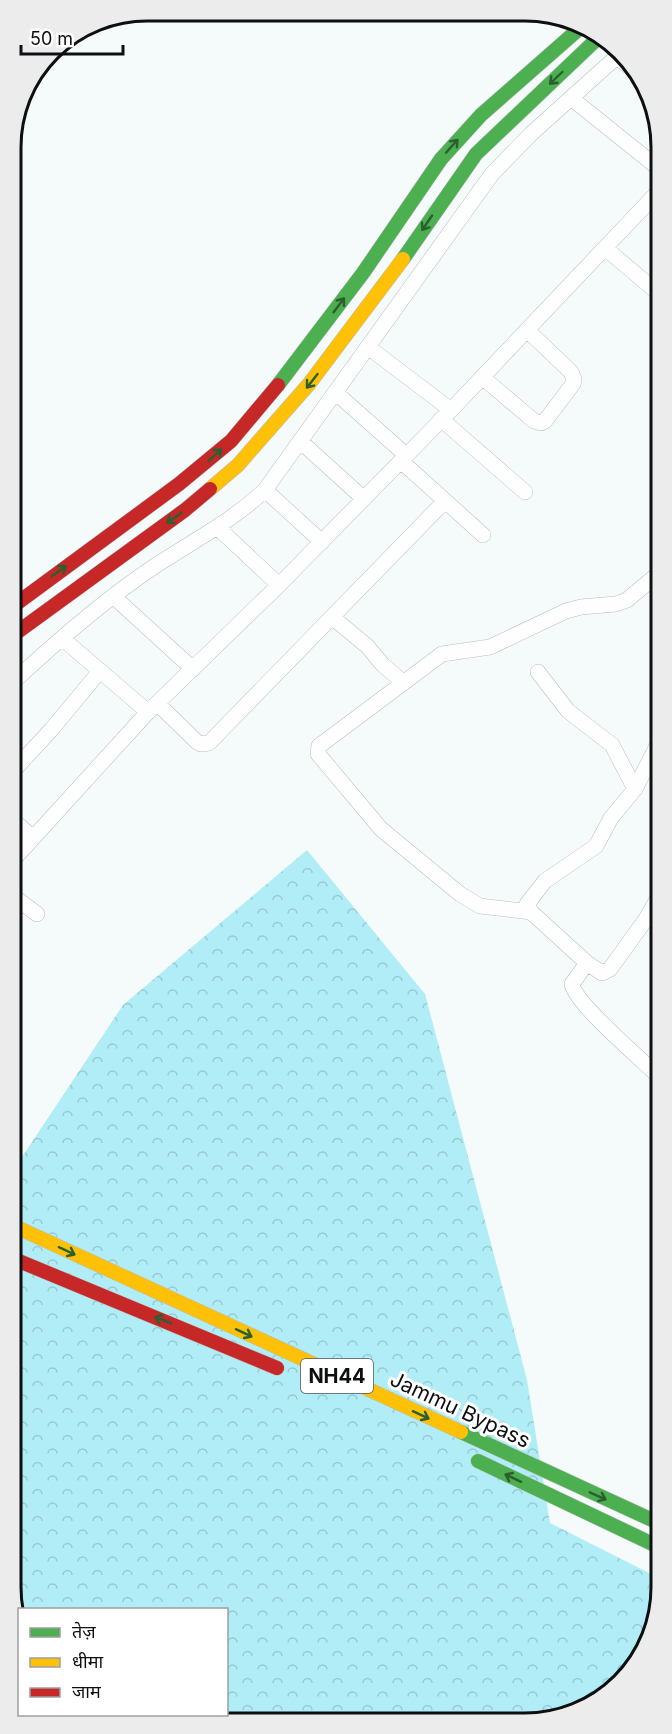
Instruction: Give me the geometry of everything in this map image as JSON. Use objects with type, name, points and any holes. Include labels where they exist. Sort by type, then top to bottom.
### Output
[{"type":"main road","points":[[21,600],[179,484],[231,441],[250,420],[350,291],[441,159],[481,115],[576,32]]},
{"type":"main road","points":[[21,629],[184,510],[238,465],[315,376],[387,282],[476,154],[594,42]]},
{"type":"main road","name":"Jammu Bypass","points":[[21,1229],[651,1519]]},
{"type":"main road","name":"NH44","points":[[21,1262],[248,1355],[291,1375]]},
{"type":"main road","name":"Jammu Bypass","points":[[462,1454],[651,1543]]},
{"type":"street","points":[[21,675],[153,567],[244,509],[265,490],[492,174],[532,133],[615,59]]},
{"type":"street","points":[[571,98],[651,162]]},
{"type":"street","points":[[21,851],[153,708],[364,499],[651,199]]},
{"type":"street","points":[[605,248],[651,287]]},
{"type":"street","points":[[482,377],[534,421],[541,423],[546,421],[573,384],[574,378],[571,372],[527,330]]},
{"type":"street","points":[[368,347],[446,415],[525,492]]},
{"type":"street","points":[[335,392],[403,458],[444,502],[483,535]]},
{"type":"street","points":[[300,441],[364,499]]},
{"type":"street","points":[[265,490],[321,542]]},
{"type":"street","points":[[63,639],[100,671],[197,742],[209,743],[444,502]]},
{"type":"street","points":[[217,527],[279,585]]},
{"type":"street","points":[[531,912],[480,906],[460,894],[381,829],[318,754],[319,746],[400,680],[442,654],[489,647],[566,611],[581,607],[616,604],[627,600],[651,580]]},
{"type":"street","points":[[114,597],[194,669]]},
{"type":"street","points":[[332,617],[368,646],[383,665],[400,680]]},
{"type":"street","points":[[21,762],[100,671]]},
{"type":"street","points":[[538,672],[568,711],[612,746],[635,789]]},
{"type":"street","points":[[651,758],[635,789],[611,818],[596,846],[545,881],[536,889],[527,904],[531,912],[586,963],[602,973],[610,969],[651,911]]},
{"type":"street","points":[[21,827],[33,838]]},
{"type":"street","points":[[21,902],[36,914]]},
{"type":"street","points":[[586,963],[572,984],[576,994],[651,1069]]},
{"type":"green space","points":[[307,850],[425,994],[527,1380],[550,1523],[651,1574],[649,1612],[634,1650],[614,1676],[595,1692],[558,1709],[525,1713],[228,1713],[228,1608],[23,1608],[21,1158],[123,1005]]},
{"type":"traffic: fast","points":[[278,385],[363,273],[441,159],[481,115],[576,32]]},
{"type":"traffic: fast","points":[[403,259],[476,154],[594,42]]},
{"type":"traffic: fast","points":[[461,1432],[651,1519]]},
{"type":"traffic: fast","points":[[478,1461],[651,1543]]},
{"type":"traffic: slow","points":[[210,489],[238,465],[309,384],[403,259]]},
{"type":"traffic: slow","points":[[21,1229],[461,1432]]},
{"type":"traffic: jam","points":[[21,600],[179,484],[231,441],[278,385]]},
{"type":"traffic: jam","points":[[21,629],[185,510],[210,489]]},
{"type":"traffic: jam","points":[[21,1262],[277,1368]]}]
